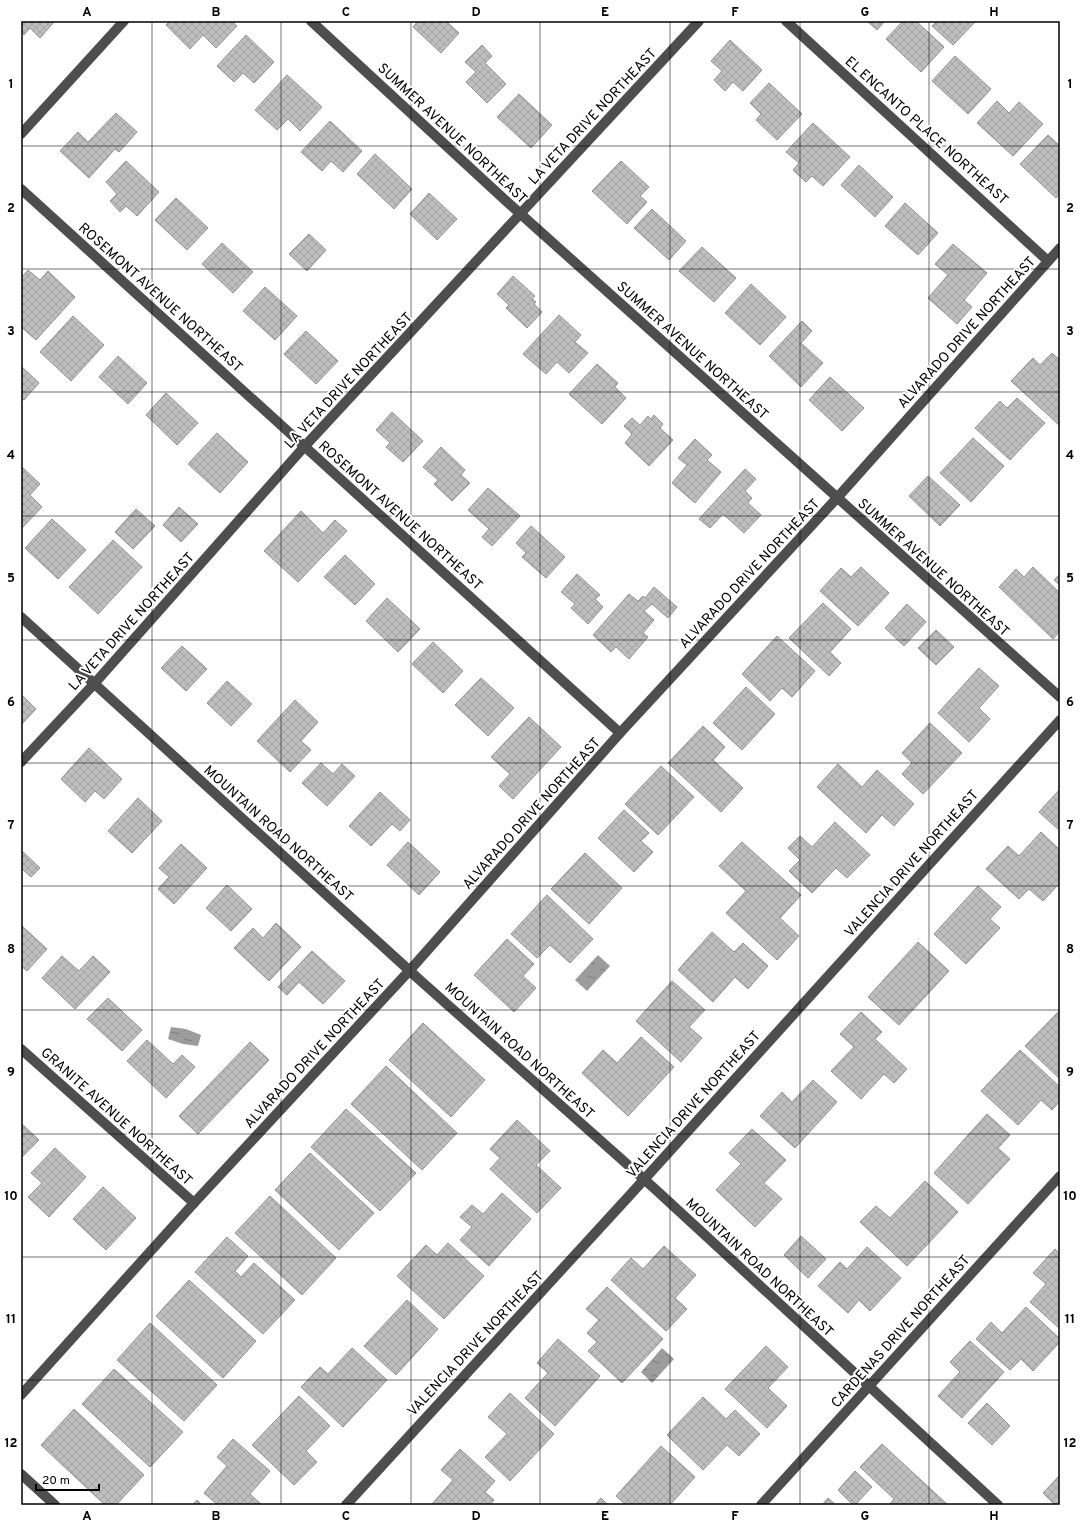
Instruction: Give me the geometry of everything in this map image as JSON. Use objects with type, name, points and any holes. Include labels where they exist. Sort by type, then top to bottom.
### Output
[{"type":"street","points":[[21,134],[124,21]]},
{"type":"street","name":"SUMMER AVENUE NORTHEAST","points":[[310,21],[520,214],[1060,697]]},
{"type":"street","name":"LA VETA DRIVE NORTHEAST","points":[[21,762],[94,684],[304,447],[699,21]]},
{"type":"street","name":"EL ENCANTO PLACE NORTHEAST","points":[[786,21],[1048,261]]},
{"type":"street","name":"ROSEMONT AVENUE NORTHEAST","points":[[21,189],[620,733]]},
{"type":"street","name":"ALVARADO DRIVE NORTHEAST","points":[[21,1395],[194,1203],[410,970],[620,733],[837,498],[1060,248]]},
{"type":"street","name":"MOUNTAIN ROAD NORTHEAST","points":[[21,618],[410,970],[644,1179],[998,1505]]},
{"type":"street","name":"VALENCIA DRIVE NORTHEAST","points":[[346,1505],[1060,720]]},
{"type":"street","name":"GRANITE AVENUE NORTHEAST","points":[[21,1049],[194,1203]]},
{"type":"street","name":"CARDENAS DRIVE NORTHEAST","points":[[761,1505],[1060,1176]]},
{"type":"street","points":[[21,1474],[56,1505]]},
{"type":"water","points":[[598,955],[610,966],[587,991],[575,980]]},
{"type":"water","points":[[171,1027],[186,1029],[201,1035],[198,1046],[183,1044],[168,1039]]},
{"type":"water","points":[[662,1348],[674,1359],[652,1383],[641,1372]]},
{"type":"building","points":[[21,21],[55,21],[40,38],[30,28],[24,35],[21,32]]},
{"type":"building","points":[[170,21],[232,21],[237,26],[216,48],[203,35],[190,49],[166,25]]},
{"type":"building","points":[[418,21],[446,21],[459,33],[441,53],[413,27]]},
{"type":"building","points":[[867,21],[885,21],[877,30]]},
{"type":"building","points":[[903,21],[916,21],[944,47],[921,72],[886,39]]},
{"type":"building","points":[[937,21],[976,21],[953,45],[932,26]]},
{"type":"building","points":[[246,35],[274,62],[254,83],[243,73],[234,82],[217,66]]},
{"type":"building","points":[[730,40],[762,70],[743,91],[733,82],[725,91],[714,80],[722,71],[711,61]]},
{"type":"building","points":[[482,45],[492,56],[485,63],[506,84],[487,103],[466,82],[476,72],[465,62]]},
{"type":"building","points":[[955,56],[991,89],[968,114],[932,81]]},
{"type":"building","points":[[287,75],[322,107],[300,131],[288,119],[277,130],[255,110]]},
{"type":"building","points":[[769,83],[802,114],[777,140],[756,120],[761,114],[750,103]]},
{"type":"building","points":[[519,94],[552,125],[531,148],[497,117]]},
{"type":"building","points":[[997,101],[1009,113],[1019,102],[1043,124],[1013,156],[977,123]]},
{"type":"building","points":[[116,113],[137,132],[119,152],[115,149],[89,178],[60,151],[78,132],[88,142]]},
{"type":"building","points":[[330,121],[362,151],[343,172],[331,161],[322,171],[301,152]]},
{"type":"building","points":[[813,123],[850,157],[823,186],[812,176],[806,182],[793,170],[799,163],[786,152]]},
{"type":"building","points":[[1048,135],[1060,146],[1060,194],[1056,198],[1020,164]]},
{"type":"building","points":[[375,154],[412,189],[394,209],[357,174]]},
{"type":"building","points":[[126,161],[159,192],[137,216],[126,206],[120,212],[110,201],[117,194],[106,182]]},
{"type":"building","points":[[621,161],[649,187],[640,196],[647,202],[627,224],[592,191]]},
{"type":"building","points":[[859,165],[893,197],[875,217],[841,185]]},
{"type":"building","points":[[429,193],[457,219],[437,240],[410,214]]},
{"type":"building","points":[[176,198],[208,228],[187,250],[155,220]]},
{"type":"building","points":[[905,203],[938,233],[918,255],[885,226]]},
{"type":"building","points":[[652,209],[686,241],[669,260],[634,228]]},
{"type":"building","points":[[309,234],[326,250],[307,271],[289,254]]},
{"type":"building","points":[[222,243],[253,272],[233,293],[202,264]]},
{"type":"building","points":[[953,244],[987,273],[964,300],[972,307],[957,324],[928,298],[948,275],[935,264]]},
{"type":"building","points":[[702,247],[736,278],[714,302],[679,271]]},
{"type":"building","points":[[28,270],[40,280],[48,271],[75,297],[36,340],[21,327],[21,278]]},
{"type":"building","points":[[513,276],[535,296],[532,299],[536,302],[534,304],[542,312],[527,328],[506,308],[509,305],[497,294]]},
{"type":"building","points":[[751,284],[786,317],[760,345],[725,313]]},
{"type":"building","points":[[265,287],[297,316],[275,340],[243,311]]},
{"type":"building","points":[[559,315],[581,335],[575,342],[588,353],[569,373],[557,362],[546,374],[523,354]]},
{"type":"building","points":[[73,316],[104,345],[71,381],[40,352]]},
{"type":"building","points":[[802,321],[812,331],[801,343],[823,363],[801,387],[769,356]]},
{"type":"building","points":[[306,331],[338,361],[316,384],[284,354]]},
{"type":"building","points":[[1052,353],[1060,360],[1060,426],[1011,381],[1033,358],[1040,365]]},
{"type":"building","points":[[118,356],[147,383],[128,404],[99,377]]},
{"type":"building","points":[[597,364],[618,383],[615,387],[626,398],[602,424],[569,394]]},
{"type":"building","points":[[21,366],[39,383],[24,400],[21,398]]},
{"type":"building","points":[[830,377],[864,408],[842,431],[809,400]]},
{"type":"building","points":[[166,393],[198,423],[177,445],[146,415]]},
{"type":"building","points":[[1017,398],[1045,423],[1010,460],[975,428],[1000,401],[1007,408]]},
{"type":"building","points":[[392,412],[423,441],[403,462],[386,447],[390,443],[376,430]]},
{"type":"building","points":[[654,415],[663,424],[660,428],[673,440],[649,466],[625,443],[632,434],[624,426],[632,418],[640,425],[648,416],[651,419]]},
{"type":"building","points":[[217,433],[248,462],[220,493],[188,464]]},
{"type":"building","points":[[973,438],[1004,466],[971,502],[940,473]]},
{"type":"building","points":[[695,439],[712,455],[707,460],[721,472],[695,503],[672,483],[687,465],[678,458]]},
{"type":"building","points":[[441,447],[465,470],[461,475],[470,483],[452,501],[434,484],[438,480],[423,467]]},
{"type":"building","points":[[21,466],[40,484],[30,495],[42,507],[22,528],[21,527]]},
{"type":"building","points":[[745,469],[756,479],[745,491],[752,498],[748,503],[761,515],[744,533],[723,514],[710,528],[699,519]]},
{"type":"building","points":[[928,476],[960,505],[940,526],[909,496]]},
{"type":"building","points":[[488,488],[520,516],[492,546],[482,537],[489,529],[468,510]]},
{"type":"building","points":[[179,507],[198,524],[181,542],[163,525]]},
{"type":"building","points":[[136,509],[155,526],[133,549],[115,532]]},
{"type":"building","points":[[301,511],[323,533],[335,520],[347,531],[298,582],[264,551]]},
{"type":"building","points":[[52,519],[86,550],[58,579],[25,548]]},
{"type":"building","points":[[531,526],[565,557],[546,578],[522,557],[526,553],[516,543]]},
{"type":"building","points":[[113,540],[142,567],[98,614],[69,587]]},
{"type":"building","points":[[345,555],[375,584],[355,605],[324,577]]},
{"type":"building","points":[[861,567],[889,593],[858,626],[820,591],[841,568],[851,577]]},
{"type":"building","points":[[1033,567],[1060,593],[1060,631],[1053,639],[999,587],[1016,569],[1024,577]]},
{"type":"building","points":[[577,574],[600,595],[595,599],[603,607],[588,624],[571,608],[575,604],[561,592]]},
{"type":"building","points":[[1060,574],[1060,585],[1054,580]]},
{"type":"building","points":[[654,587],[677,607],[668,618],[652,604],[644,611],[654,620],[643,633],[648,637],[629,659],[616,647],[611,652],[593,635],[629,594],[638,601],[643,596],[645,598]]},
{"type":"building","points":[[387,598],[420,629],[398,652],[366,621]]},
{"type":"building","points":[[823,603],[851,629],[830,652],[841,663],[829,676],[789,638]]},
{"type":"building","points":[[907,604],[926,622],[904,646],[885,628]]},
{"type":"building","points":[[936,630],[954,647],[936,665],[918,648]]},
{"type":"building","points":[[777,636],[815,671],[792,697],[782,688],[770,701],[742,674]]},
{"type":"building","points":[[433,642],[463,671],[443,693],[412,664]]},
{"type":"building","points":[[182,646],[207,669],[186,691],[161,668]]},
{"type":"building","points":[[979,668],[999,686],[979,708],[990,719],[969,742],[938,713]]},
{"type":"building","points":[[481,678],[514,708],[488,736],[455,705]]},
{"type":"building","points":[[227,681],[252,704],[231,726],[207,703]]},
{"type":"building","points":[[746,687],[775,714],[742,750],[713,723]]},
{"type":"building","points":[[21,694],[36,709],[21,725]]},
{"type":"building","points":[[295,700],[318,722],[301,741],[311,750],[290,772],[257,741]]},
{"type":"building","points":[[529,717],[561,747],[513,799],[499,786],[510,774],[491,757]]},
{"type":"building","points":[[930,723],[962,753],[923,794],[902,774],[912,763],[902,753]]},
{"type":"building","points":[[703,726],[725,747],[713,760],[743,788],[721,812],[668,763]]},
{"type":"building","points":[[89,748],[122,779],[104,799],[95,791],[85,802],[61,779]]},
{"type":"building","points":[[321,763],[333,774],[342,764],[355,776],[327,806],[302,783]]},
{"type":"building","points":[[838,764],[862,787],[877,770],[914,804],[894,826],[882,815],[866,833],[817,787]]},
{"type":"building","points":[[661,766],[694,797],[658,835],[625,804]]},
{"type":"building","points":[[1060,789],[1060,831],[1039,812]]},
{"type":"building","points":[[380,792],[410,820],[400,831],[392,824],[371,846],[349,826]]},
{"type":"building","points":[[138,798],[162,821],[132,853],[108,831]]},
{"type":"building","points":[[624,810],[649,833],[641,841],[653,852],[634,872],[598,838]]},
{"type":"building","points":[[835,822],[870,855],[847,878],[836,868],[812,893],[789,871],[800,860],[788,848],[800,836],[812,847]]},
{"type":"building","points":[[1041,832],[1060,850],[1060,883],[1043,901],[1029,889],[1019,899],[986,869],[1008,846],[1019,856]]},
{"type":"building","points":[[408,842],[440,872],[419,895],[387,865]]},
{"type":"building","points":[[742,842],[801,895],[780,918],[799,936],[777,960],[726,913],[746,891],[719,866]]},
{"type":"building","points":[[181,844],[207,868],[174,904],[158,889],[169,877],[159,868]]},
{"type":"building","points":[[21,850],[40,868],[31,877],[21,868]]},
{"type":"building","points":[[585,853],[622,888],[589,924],[551,889]]},
{"type":"building","points":[[227,885],[252,909],[231,931],[206,908]]},
{"type":"building","points":[[978,886],[1001,907],[990,919],[1000,928],[966,964],[934,934]]},
{"type":"building","points":[[547,895],[593,939],[570,963],[550,945],[537,958],[511,934]]},
{"type":"building","points":[[276,923],[301,947],[269,981],[234,948],[253,928],[263,938]]},
{"type":"building","points":[[21,925],[47,949],[27,971],[21,966]]},
{"type":"building","points":[[712,932],[734,952],[743,943],[768,966],[748,989],[735,977],[713,1002],[678,970]]},
{"type":"building","points":[[507,939],[534,964],[523,976],[536,988],[514,1012],[474,975]]},
{"type":"building","points":[[918,942],[949,971],[899,1025],[868,997]]},
{"type":"building","points":[[312,951],[345,981],[323,1004],[299,982],[287,995],[278,987]]},
{"type":"building","points":[[62,956],[79,971],[93,956],[110,972],[75,1009],[42,978]]},
{"type":"building","points":[[672,981],[705,1010],[689,1027],[702,1038],[681,1062],[636,1021]]},
{"type":"building","points":[[108,998],[142,1030],[122,1051],[87,1019]]},
{"type":"building","points":[[1060,1010],[1060,1079],[1025,1046]]},
{"type":"building","points":[[861,1012],[882,1032],[875,1039],[907,1069],[894,1083],[884,1074],[861,1099],[831,1071],[854,1047],[840,1034]]},
{"type":"building","points":[[423,1023],[485,1080],[451,1117],[389,1060]]},
{"type":"building","points":[[641,1037],[674,1067],[628,1116],[582,1073],[603,1050],[617,1063]]},
{"type":"building","points":[[147,1040],[173,1064],[182,1055],[195,1067],[166,1098],[127,1061]]},
{"type":"building","points":[[250,1042],[269,1060],[198,1134],[179,1116]]},
{"type":"building","points":[[1020,1050],[1060,1087],[1060,1101],[1052,1110],[1041,1100],[1018,1125],[981,1091]]},
{"type":"building","points":[[386,1066],[457,1133],[422,1170],[351,1104]]},
{"type":"building","points":[[813,1080],[837,1102],[795,1148],[760,1116],[782,1092],[792,1102]]},
{"type":"building","points":[[346,1109],[416,1173],[380,1211],[311,1147]]},
{"type":"building","points":[[987,1114],[1010,1135],[998,1148],[1010,1159],[968,1204],[934,1173]]},
{"type":"building","points":[[517,1120],[550,1151],[536,1165],[561,1188],[537,1213],[490,1169],[500,1158],[490,1149]]},
{"type":"building","points":[[21,1123],[39,1140],[21,1158]]},
{"type":"building","points":[[752,1129],[786,1160],[764,1183],[782,1199],[755,1227],[716,1190],[741,1164],[729,1153]]},
{"type":"building","points":[[55,1148],[86,1177],[49,1217],[28,1197],[42,1183],[31,1173]]},
{"type":"building","points":[[310,1153],[374,1213],[339,1250],[275,1190]]},
{"type":"building","points":[[925,1181],[958,1212],[907,1266],[860,1222],[876,1206],[890,1218]]},
{"type":"building","points":[[103,1187],[136,1218],[106,1250],[73,1219]]},
{"type":"building","points":[[502,1193],[531,1219],[489,1266],[460,1240],[472,1227],[460,1217],[472,1205],[483,1214]]},
{"type":"building","points":[[270,1196],[336,1258],[302,1295],[235,1233]]},
{"type":"building","points":[[801,1236],[826,1259],[808,1278],[784,1255]]},
{"type":"building","points":[[227,1237],[248,1256],[235,1271],[241,1277],[254,1263],[295,1300],[263,1334],[195,1272]]},
{"type":"building","points":[[448,1243],[484,1276],[444,1319],[397,1276],[426,1245],[437,1255]]},
{"type":"building","points":[[664,1246],[696,1275],[675,1298],[687,1309],[666,1331],[611,1280],[631,1258],[643,1269]]},
{"type":"building","points":[[867,1247],[901,1278],[870,1311],[859,1300],[848,1313],[818,1286],[840,1262],[847,1269]]},
{"type":"building","points":[[1055,1249],[1060,1254],[1060,1329],[1030,1302],[1046,1284],[1033,1273]]},
{"type":"building","points":[[189,1280],[256,1341],[223,1378],[156,1316]]},
{"type":"building","points":[[607,1287],[663,1339],[622,1383],[588,1351],[597,1342],[587,1333],[599,1320],[586,1309]]},
{"type":"building","points":[[407,1300],[438,1329],[396,1375],[364,1346]]},
{"type":"building","points":[[1026,1307],[1060,1339],[1060,1342],[1033,1371],[1021,1359],[1010,1370],[976,1339],[991,1322],[1002,1333]]},
{"type":"building","points":[[150,1323],[217,1385],[184,1421],[117,1360]]},
{"type":"building","points":[[558,1339],[600,1376],[555,1426],[525,1398],[548,1373],[537,1363]]},
{"type":"building","points":[[970,1341],[1004,1372],[962,1418],[938,1396],[960,1372],[950,1362]]},
{"type":"building","points":[[766,1346],[788,1367],[768,1388],[787,1406],[767,1428],[725,1389]]},
{"type":"building","points":[[352,1348],[387,1380],[343,1427],[301,1387],[320,1367],[328,1374]]},
{"type":"building","points":[[114,1369],[183,1432],[150,1467],[82,1404]]},
{"type":"building","points":[[510,1393],[554,1434],[510,1481],[485,1457],[507,1434],[488,1417]]},
{"type":"building","points":[[299,1396],[330,1426],[306,1451],[317,1462],[294,1485],[252,1445]]},
{"type":"building","points":[[703,1397],[726,1419],[735,1410],[760,1434],[739,1456],[727,1445],[703,1470],[667,1435]]},
{"type":"building","points":[[987,1403],[1010,1426],[992,1445],[968,1423]]},
{"type":"building","points":[[74,1409],[144,1475],[116,1505],[105,1505],[41,1445]]},
{"type":"building","points":[[233,1439],[270,1471],[250,1494],[262,1505],[218,1505],[204,1493],[227,1466],[217,1457]]},
{"type":"building","points":[[882,1444],[948,1505],[889,1505],[894,1499],[860,1467]]},
{"type":"building","points":[[661,1446],[695,1477],[670,1505],[626,1505],[616,1496]]},
{"type":"building","points":[[460,1449],[495,1481],[485,1492],[494,1500],[490,1505],[432,1504],[453,1480],[441,1470]]},
{"type":"building","points":[[855,1471],[872,1487],[855,1505],[853,1505],[838,1490]]},
{"type":"building","points":[[1060,1475],[1060,1505],[1055,1505],[1043,1493]]},
{"type":"building","points":[[601,1498],[608,1505],[595,1505]]},
{"type":"building","points":[[828,1498],[836,1505],[822,1505]]},
{"type":"building","points":[[197,1500],[202,1505],[192,1505]]}]
